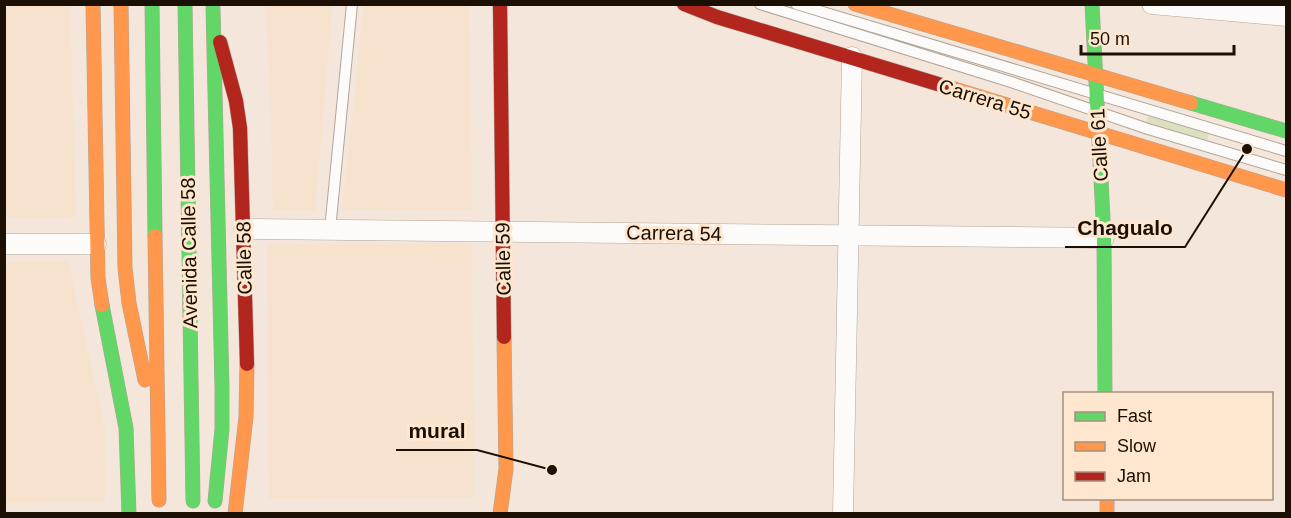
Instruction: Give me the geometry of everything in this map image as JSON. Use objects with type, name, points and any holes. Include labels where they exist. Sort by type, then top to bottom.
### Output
[{"type":"main road","points":[[93,4],[96,244],[101,303],[124,417],[129,513]]},
{"type":"main road","points":[[121,4],[125,268],[135,339],[159,443]]},
{"type":"main road","name":"Avenida Calle 58","points":[[152,4],[159,500]]},
{"type":"main road","name":"Avenida Calle 58","points":[[185,4],[193,501]]},
{"type":"main road","name":"Calle 59","points":[[500,4],[506,469],[500,513]]},
{"type":"main road","name":"Carrera 55","points":[[684,4],[717,17],[1287,190]]},
{"type":"main road","points":[[855,4],[1287,131]]},
{"type":"main road","name":"Calle 61","points":[[1092,4],[1104,238],[1105,392]]},
{"type":"main road","points":[[214,6],[222,387],[222,429],[215,501]]},
{"type":"main road","name":"Calle 58","points":[[214,6],[239,114],[244,229],[247,390],[235,513]]},
{"type":"street","points":[[1152,4],[1287,16]]},
{"type":"street","points":[[843,513],[852,57]]},
{"type":"street","name":"Carrera 54","points":[[244,229],[1104,238]]},
{"type":"street","points":[[4,244],[96,244]]},
{"type":"lane","points":[[330,230],[352,4]]},
{"type":"lane","points":[[760,4],[1011,82],[1148,129],[1287,170]]},
{"type":"lane","points":[[796,4],[1287,151]]},
{"type":"shaded area","points":[[4,5],[70,5],[76,217],[5,218]]},
{"type":"shaded area","points":[[265,5],[332,5],[315,211],[273,211],[270,82]]},
{"type":"shaded area","points":[[364,5],[469,5],[472,210],[342,210]]},
{"type":"shaded area","points":[[472,243],[474,498],[269,499],[267,245]]},
{"type":"shaded area","points":[[68,261],[105,429],[105,501],[5,503],[5,262]]},
{"type":"green space","points":[[1149,115],[1209,133],[1207,142],[1146,123]]},
{"type":"traffic: fast","points":[[152,4],[155,236]]},
{"type":"traffic: fast","points":[[185,4],[193,501]]},
{"type":"traffic: fast","points":[[1092,4],[1104,238],[1105,392]]},
{"type":"traffic: fast","points":[[213,8],[222,387],[222,429],[215,501]]},
{"type":"traffic: fast","points":[[1191,103],[1286,131]]},
{"type":"traffic: fast","points":[[102,305],[126,428],[129,514]]},
{"type":"traffic: slow","points":[[93,4],[98,278],[102,305]]},
{"type":"traffic: slow","points":[[121,4],[125,268],[129,303],[145,380]]},
{"type":"traffic: slow","points":[[855,4],[1191,103]]},
{"type":"traffic: slow","points":[[951,88],[1286,190]]},
{"type":"traffic: slow","points":[[155,236],[159,500]]},
{"type":"traffic: slow","points":[[500,514],[506,469],[504,337]]},
{"type":"traffic: slow","points":[[235,514],[246,417],[247,364]]},
{"type":"traffic: slow","points":[[1107,500],[1107,514]]},
{"type":"traffic: jam","points":[[500,4],[504,337]]},
{"type":"traffic: jam","points":[[684,4],[717,17],[951,88]]},
{"type":"traffic: jam","points":[[220,42],[236,101],[240,128],[247,364]]},
{"type":"place","name":"Chagualo","points":[[1247,149]]},
{"type":"place","name":"mural","points":[[552,470]]}]
